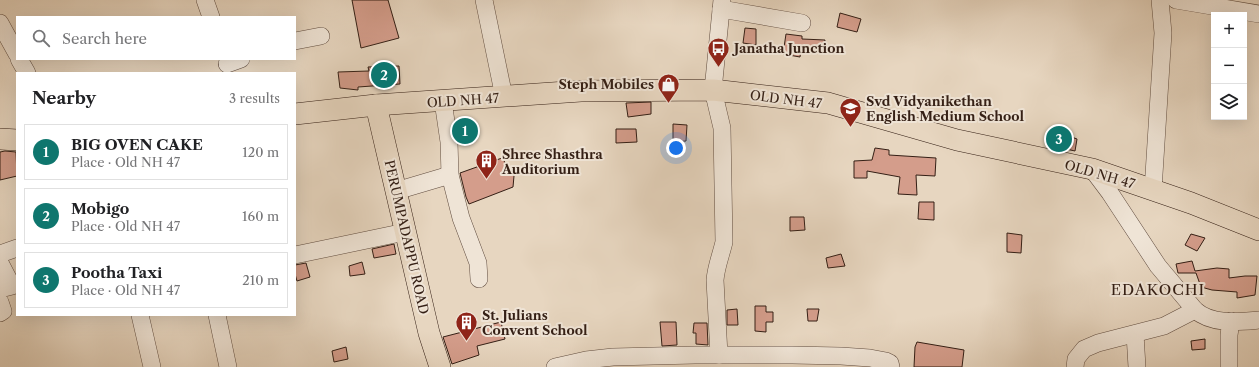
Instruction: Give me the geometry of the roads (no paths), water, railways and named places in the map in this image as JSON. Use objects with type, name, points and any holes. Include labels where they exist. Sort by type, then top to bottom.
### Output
[{"type":"main road","name":"OLD NH 47","points":[[296,114],[376,105],[581,91],[713,90],[828,103],[957,140],[1092,169],[1191,203],[1259,230]]},
{"type":"main road","name":"PERUMPADAPPU ROAD","points":[[376,105],[429,332],[440,367]]},
{"type":"main road","points":[[0,139],[16,140]]},
{"type":"street","points":[[484,0],[504,97]]},
{"type":"street","points":[[1153,190],[1163,33],[1160,0]]},
{"type":"street","points":[[1176,0],[1259,14]]},
{"type":"street","points":[[719,355],[715,280],[716,269],[722,254],[724,242],[722,128],[713,90],[721,4],[802,23]]},
{"type":"street","points":[[0,23],[16,52]]},
{"type":"street","points":[[296,41],[321,36]]},
{"type":"street","points":[[20,60],[26,72]]},
{"type":"street","points":[[443,101],[449,142],[450,175],[461,218],[478,263],[479,279]]},
{"type":"street","points":[[1092,169],[1110,193],[1158,266],[1201,316],[1208,319],[1231,321],[1259,320]]},
{"type":"street","points":[[396,191],[450,175]]},
{"type":"street","points":[[296,255],[405,232]]},
{"type":"street","points":[[0,254],[16,248]]},
{"type":"street","points":[[0,263],[12,286],[0,289]]},
{"type":"street","points":[[0,302],[3,311],[0,313]]},
{"type":"street","points":[[1075,367],[1076,359],[1084,349],[1098,343],[1164,326],[1195,310]]},
{"type":"street","points":[[140,316],[152,367]]},
{"type":"street","points":[[217,316],[228,367]]},
{"type":"street","points":[[1229,367],[1229,335],[1231,321]]},
{"type":"street","points":[[1135,334],[1137,367]]},
{"type":"street","points":[[555,367],[586,360],[613,357],[719,355],[780,361],[870,358],[886,361],[890,363],[891,367]]},
{"type":"place","name":"Janatha Junction","points":[[718,68]]},
{"type":"place","name":"Mobigo","points":[[384,75]]},
{"type":"place","name":"Steph Mobiles","points":[[669,104]]},
{"type":"place","name":"Svd Vidyanikethan English Medium School","points":[[851,128]]},
{"type":"place","name":"BIG OVEN CAKE","points":[[465,131]]},
{"type":"place","name":"Pootha Taxi","points":[[1059,139]]},
{"type":"place","name":"Shree Shasthra Auditorium","points":[[486,180]]},
{"type":"place","name":"St. Julians Convent School","points":[[467,342]]},
{"type":"district","name":"EDAKOCHI","points":[[1158,290]]}]
